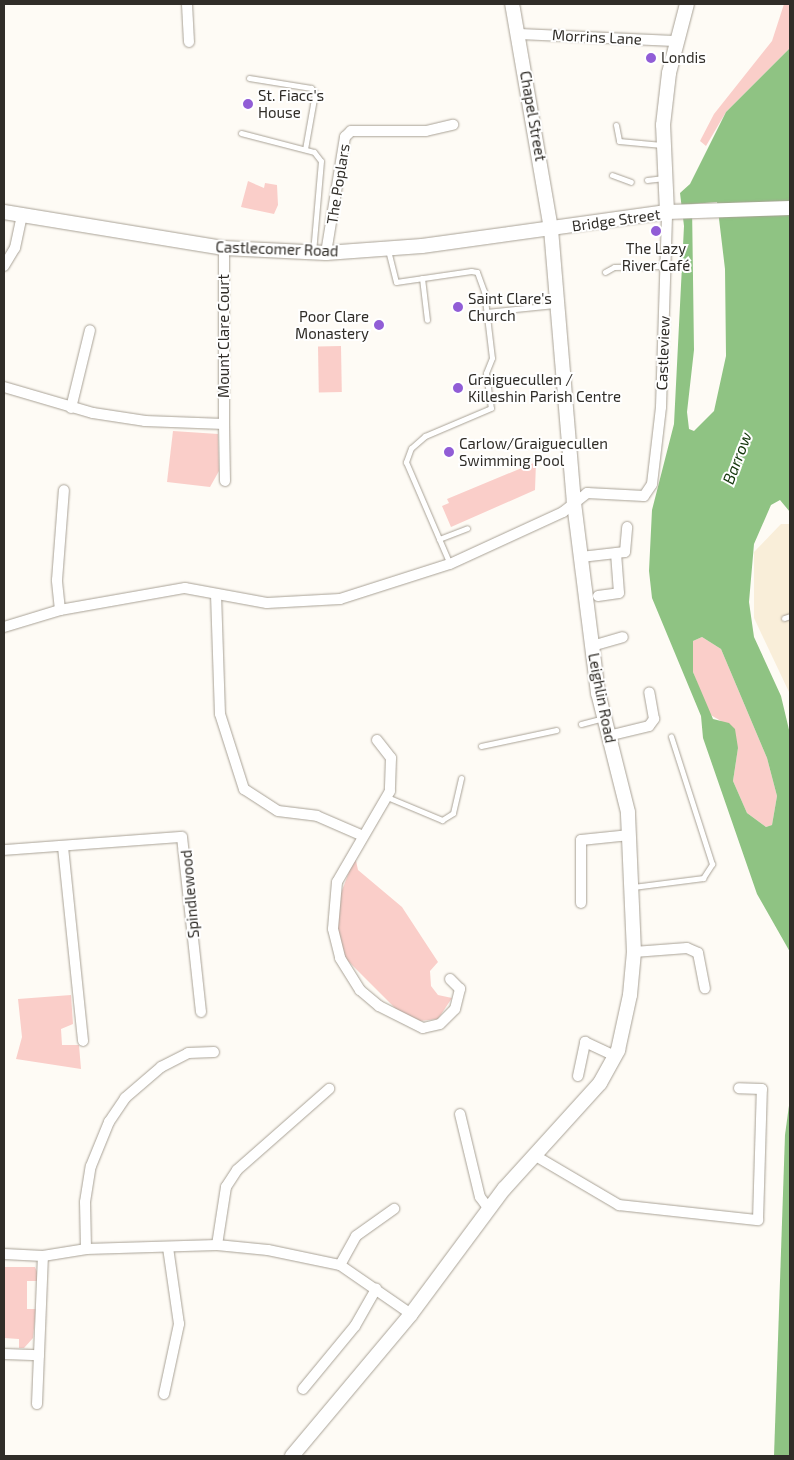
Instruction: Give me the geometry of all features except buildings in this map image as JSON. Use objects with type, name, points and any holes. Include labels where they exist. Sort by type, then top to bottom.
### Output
[{"type":"street","points":[[187,4],[188,42]]},
{"type":"street","name":"Chapel Street","points":[[512,4],[519,34],[551,229]]},
{"type":"street","points":[[674,212],[664,178],[663,144],[675,41],[687,4]]},
{"type":"street","name":"Morrins Lane","points":[[519,34],[675,41]]},
{"type":"street","name":"The Poplars","points":[[319,252],[345,137],[351,131],[426,131],[453,126]]},
{"type":"street","name":"Bridge Street","points":[[551,229],[674,212],[790,208]]},
{"type":"street","name":"Castlecomer Road","points":[[4,212],[224,248],[319,252],[388,250],[551,229]]},
{"type":"street","name":"Castleview","points":[[574,503],[588,493],[646,494],[661,408],[674,212]]},
{"type":"street","points":[[4,266],[15,248],[22,215]]},
{"type":"street","name":"Leighlin Road","points":[[292,1456],[411,1314],[489,1209],[534,1155],[600,1083],[615,1056],[625,1024],[634,952],[630,835],[626,794],[603,718],[592,646],[574,503],[551,229]]},
{"type":"street","name":"Mount Clare Court","points":[[224,248],[225,481]]},
{"type":"street","points":[[71,408],[90,330]]},
{"type":"street","points":[[4,387],[71,408],[145,421],[224,424]]},
{"type":"street","points":[[60,610],[57,580],[64,490]]},
{"type":"street","points":[[4,627],[60,610],[155,591],[185,588],[216,594],[298,603],[340,599],[450,564],[574,503]]},
{"type":"street","points":[[581,557],[625,552],[627,527]]},
{"type":"street","points":[[598,596],[619,593],[616,553]]},
{"type":"street","points":[[216,594],[220,714],[244,789],[278,811],[311,814],[364,836]]},
{"type":"street","points":[[592,646],[623,638]]},
{"type":"street","points":[[608,736],[649,726],[654,719],[649,692]]},
{"type":"street","points":[[377,740],[391,758],[387,797],[344,867],[334,898],[335,942],[349,975],[379,1006],[423,1028],[440,1024],[456,1009],[460,990],[450,979]]},
{"type":"street","points":[[581,903],[581,840],[630,835]]},
{"type":"street","name":"Spindlewood","points":[[4,850],[182,837],[202,1012]]},
{"type":"street","points":[[63,847],[83,1041]]},
{"type":"street","points":[[634,952],[688,948],[698,953],[705,988]]},
{"type":"street","points":[[578,1076],[584,1042],[615,1056]]},
{"type":"street","points":[[86,1249],[85,1202],[91,1166],[109,1122],[125,1098],[161,1067],[188,1053],[214,1052]]},
{"type":"street","points":[[217,1245],[226,1187],[237,1170],[329,1088]]},
{"type":"street","points":[[534,1155],[591,1191],[636,1210],[758,1220],[762,1089],[739,1088]]},
{"type":"street","points":[[460,1114],[480,1197],[489,1209]]},
{"type":"street","points":[[340,1265],[356,1236],[394,1209]]},
{"type":"street","points":[[4,1254],[43,1256],[86,1249],[168,1248],[217,1245],[268,1250],[340,1265],[411,1314]]},
{"type":"street","points":[[164,1394],[179,1324],[168,1248]]},
{"type":"street","points":[[37,1404],[43,1256]]},
{"type":"street","points":[[303,1389],[355,1326],[376,1289]]},
{"type":"street","points":[[4,1354],[39,1355]]},
{"type":"lane","points":[[249,78],[311,88],[315,93],[305,149]]},
{"type":"lane","points":[[616,125],[619,141],[663,144]]},
{"type":"lane","points":[[240,133],[314,152],[322,170],[319,252]]},
{"type":"lane","points":[[612,175],[631,182]]},
{"type":"lane","points":[[647,180],[664,178]]},
{"type":"lane","points":[[388,250],[396,282],[477,272],[486,312],[492,358],[486,373],[491,408],[425,436],[411,448],[406,462],[450,564]]},
{"type":"lane","points":[[605,272],[614,267],[669,266]]},
{"type":"lane","points":[[422,278],[427,320]]},
{"type":"lane","points":[[486,312],[557,305]]},
{"type":"lane","points":[[440,539],[467,528]]},
{"type":"lane","points":[[581,724],[603,718]]},
{"type":"lane","points":[[481,746],[556,730]]},
{"type":"lane","points":[[632,887],[703,878],[712,864],[671,736]]},
{"type":"lane","points":[[387,797],[442,820],[453,813],[461,778]]},
{"type":"shaded area","points":[[784,4],[790,4],[790,48],[726,112],[706,146],[700,141],[714,114],[772,41]]},
{"type":"shaded area","points":[[248,181],[264,188],[265,183],[277,185],[278,205],[274,214],[241,207]]},
{"type":"shaded area","points":[[318,346],[341,346],[342,392],[319,392]]},
{"type":"shaded area","points":[[173,431],[218,434],[219,471],[210,487],[167,482]]},
{"type":"shaded area","points":[[536,462],[535,490],[451,527],[442,506],[449,503],[447,499]]},
{"type":"shaded area","points":[[781,524],[790,524],[789,692],[754,618],[754,552]]},
{"type":"shaded area","points":[[702,637],[721,649],[767,758],[777,796],[772,825],[766,827],[747,813],[733,781],[738,748],[721,721],[709,714],[693,672],[693,641]]},
{"type":"shaded area","points":[[355,856],[358,870],[402,907],[438,962],[430,971],[431,986],[438,995],[452,998],[438,1019],[420,1021],[398,1011],[346,959],[338,933],[338,901]]},
{"type":"shaded area","points":[[71,995],[73,1024],[61,1029],[62,1045],[79,1045],[81,1069],[16,1059],[22,1037],[18,999]]},
{"type":"shaded area","points":[[4,1267],[35,1267],[37,1272],[37,1281],[27,1281],[27,1309],[36,1309],[33,1338],[24,1348],[19,1348],[19,1339],[4,1338]]},
{"type":"water","name":"Barrow","points":[[790,48],[790,512],[780,500],[771,505],[754,544],[749,602],[754,637],[781,696],[790,734],[790,952],[757,894],[703,738],[701,716],[652,598],[649,571],[652,510],[674,424],[684,226],[680,193],[690,184],[726,112]],"holes":[[[717,202],[725,269],[726,356],[714,411],[694,431],[689,429],[687,412],[694,350],[692,204]],[[702,637],[721,649],[767,758],[777,796],[772,825],[766,827],[747,813],[733,781],[738,748],[735,729],[729,723],[713,719],[693,672],[693,641]]]},
{"type":"water","points":[[790,1098],[790,1456],[774,1456],[785,1135]]},
{"type":"place","name":"Londis","points":[[651,58]]},
{"type":"place","name":"St. Fiacc's House","points":[[248,104]]},
{"type":"place","name":"The Lazy River Café","points":[[656,231]]},
{"type":"place","name":"Saint Clare's Church","points":[[458,307]]},
{"type":"place","name":"Poor Clare Monastery","points":[[379,325]]},
{"type":"place","name":"Graiguecullen / Killeshin Parish Centre","points":[[458,388]]},
{"type":"place","name":"Carlow/Graiguecullen Swimming Pool","points":[[449,452]]}]
